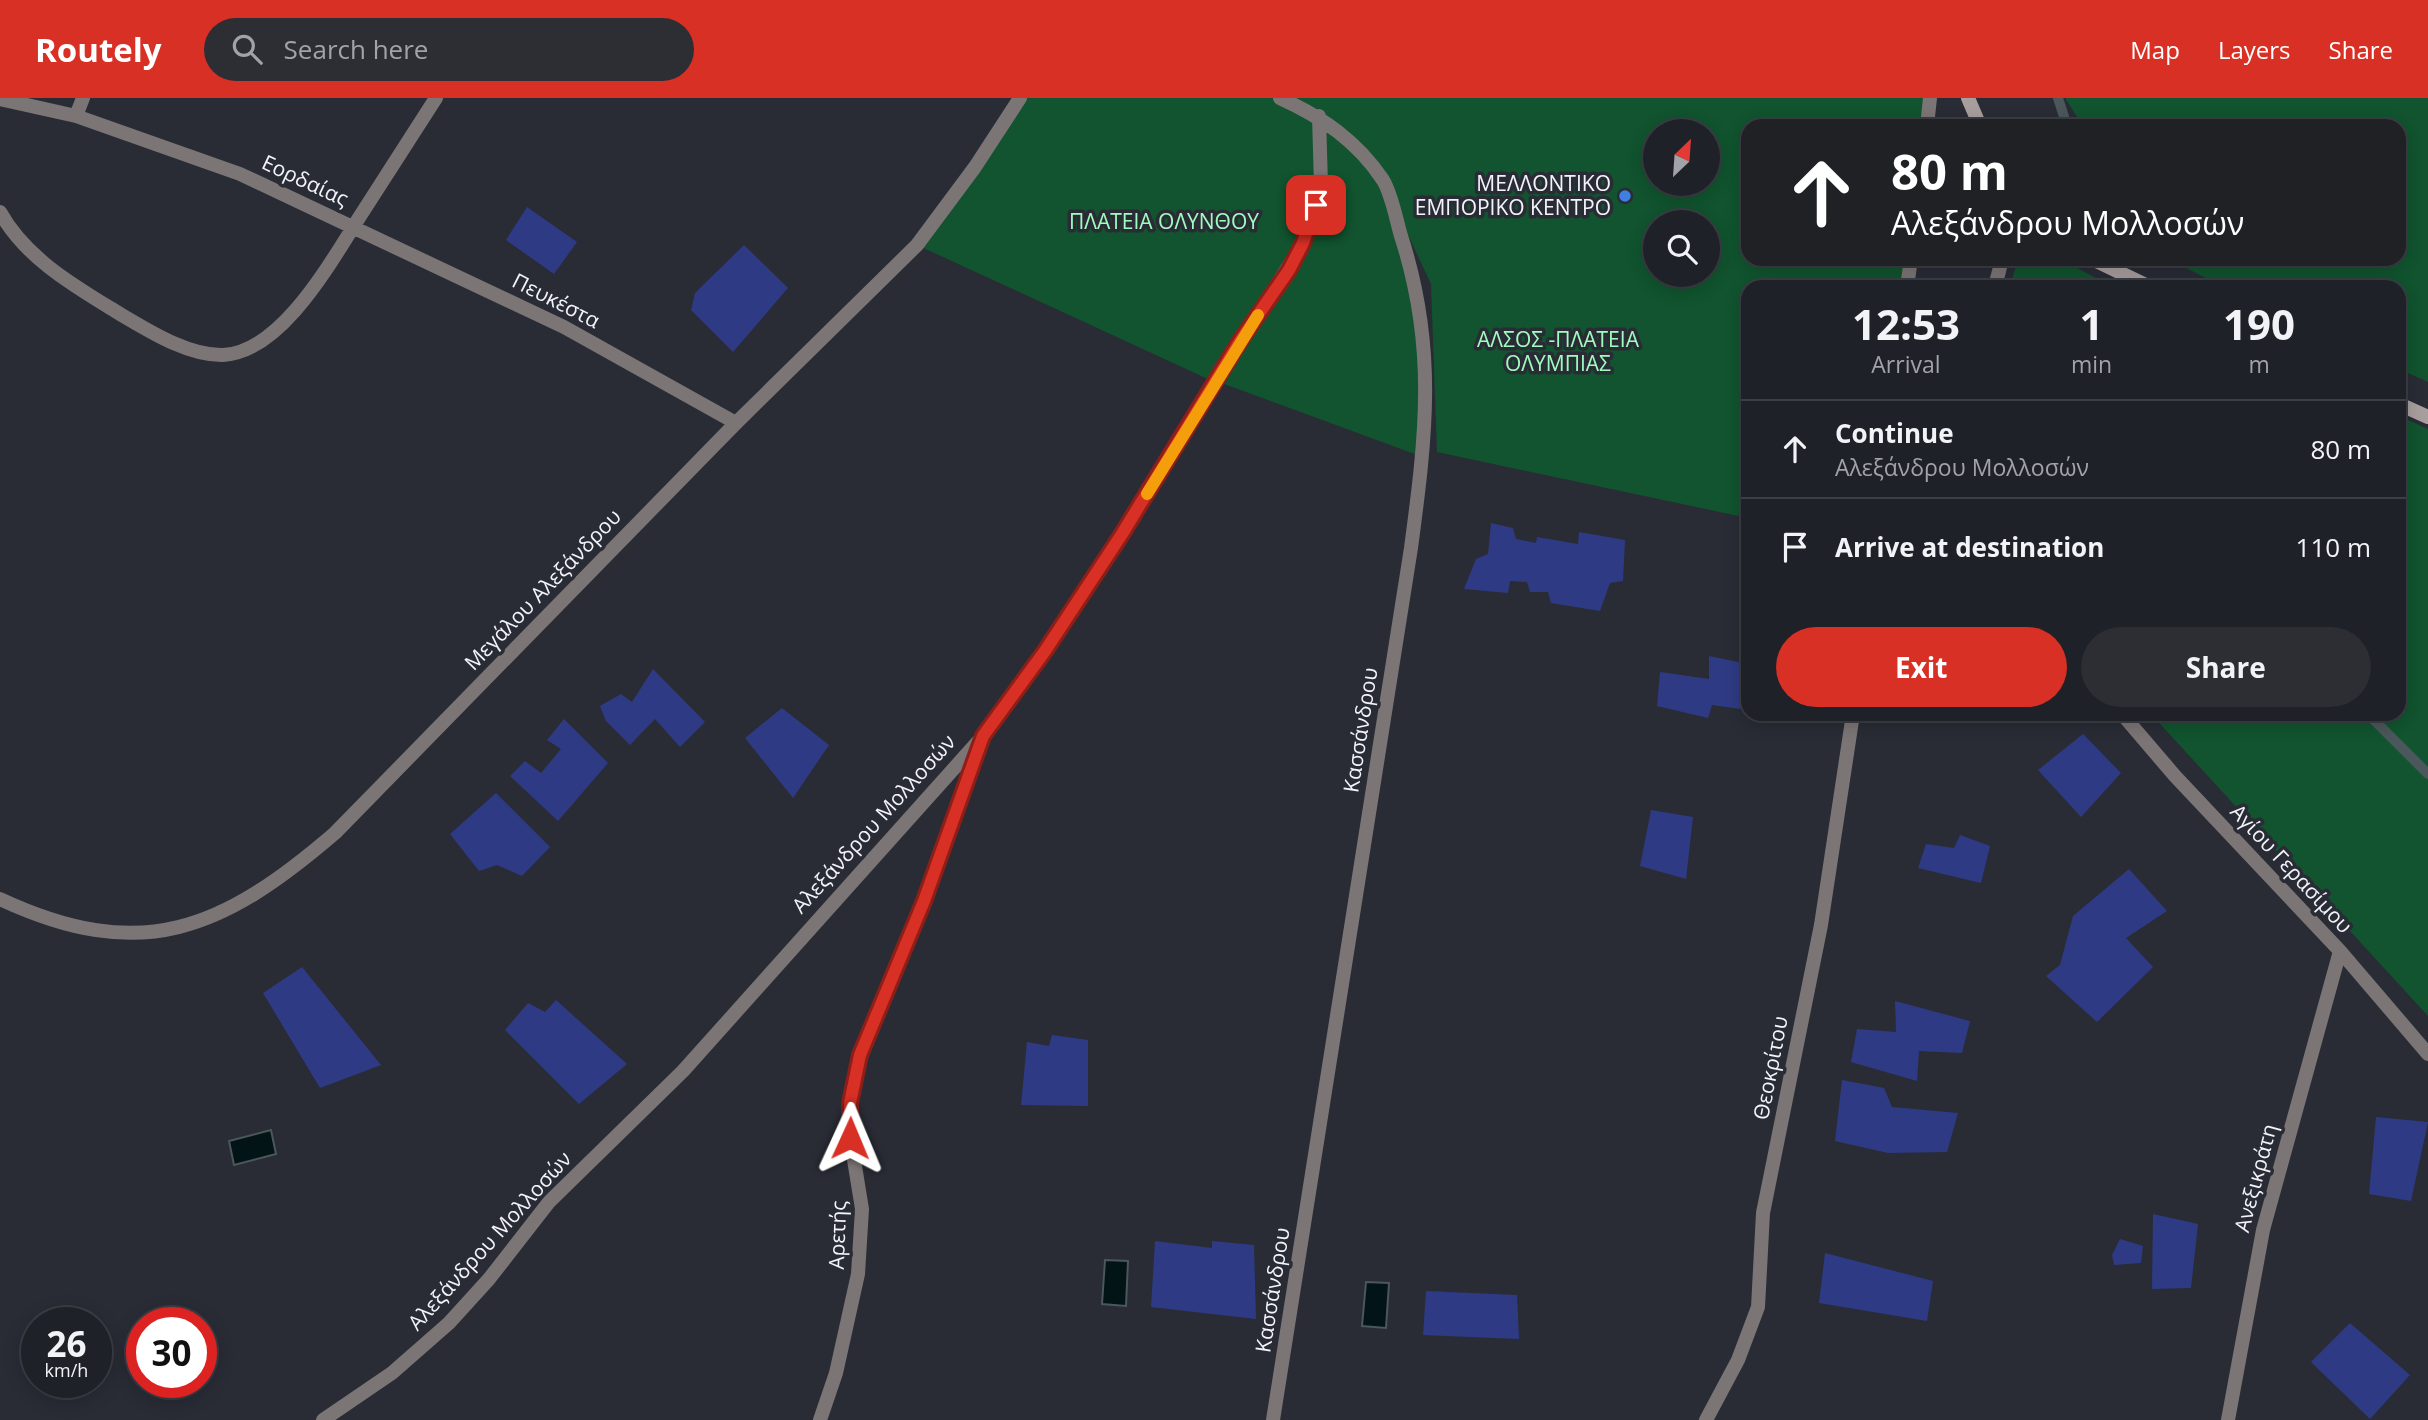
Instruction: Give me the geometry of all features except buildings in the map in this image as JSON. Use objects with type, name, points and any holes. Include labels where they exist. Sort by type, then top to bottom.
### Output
[{"type":"street","points":[[76,116],[83,98]]},
{"type":"street","points":[[353,227],[436,98]]},
{"type":"street","name":"Μεγάλου Αλεξάνδρου","points":[[0,899],[56,923],[93,932],[130,935],[171,929],[198,920],[272,885],[335,833],[736,423],[917,245],[975,167],[1020,98]]},
{"type":"street","name":"Κασσάνδρου","points":[[1273,1420],[1406,575],[1425,433],[1426,363],[1416,283],[1384,182],[1355,146],[1318,116],[1280,98]]},
{"type":"street","points":[[1928,119],[1930,98]]},
{"type":"street","points":[[1968,98],[1977,119]]},
{"type":"street","name":"Εορδαίας","points":[[0,99],[76,116],[240,174],[353,227],[316,286],[277,327],[241,351],[209,355],[175,343],[140,325],[62,278],[22,242],[0,212]]},
{"type":"street","name":"Αλεξάνδρου Μολλοσών","points":[[323,1420],[392,1373],[449,1323],[489,1279],[549,1202],[683,1071],[983,736],[1045,651],[1122,534],[1303,243],[1321,186],[1318,116]]},
{"type":"street","name":"Πευκέστα","points":[[353,227],[564,327],[736,423]]},
{"type":"street","points":[[2106,266],[2136,280]]},
{"type":"street","points":[[2406,407],[2428,417]]},
{"type":"street","name":"Θεοκρίτου","points":[[1706,1420],[1738,1360],[1758,1307],[1763,1213],[1821,925],[1852,721]]},
{"type":"street","name":"Αγίου Γερασίμου","points":[[2128,721],[2175,776],[2340,951],[2428,1054]]},
{"type":"street","name":"Αρετής","points":[[820,1420],[836,1373],[858,1274],[862,1224],[861,1193],[848,1123],[854,1078],[860,1055],[924,901],[983,736]]},
{"type":"street","name":"Ανεξικράτη","points":[[2228,1420],[2263,1230],[2340,951]]},
{"type":"green space","points":[[1018,98],[1930,98],[1928,119],[1741,119],[1741,266],[1910,266],[1908,280],[1741,280],[1741,517],[1437,452],[1431,284],[1386,188],[1423,322],[1420,456],[1216,381],[1306,232],[1210,380],[917,245]]},
{"type":"green space","points":[[2065,98],[2428,98],[2428,382],[2406,372],[2406,280],[2210,280],[2182,266],[2406,266],[2406,119],[2078,119]]},
{"type":"green space","points":[[2016,266],[2073,266],[2100,280],[2012,280]]},
{"type":"green space","points":[[2406,419],[2428,429],[2428,1016],[2157,721],[2406,721]]},
{"type":"shaded area","points":[[271,1130],[276,1154],[234,1165],[229,1141]]},
{"type":"shaded area","points":[[1105,1260],[1128,1261],[1126,1306],[1102,1304]]},
{"type":"shaded area","points":[[1366,1282],[1389,1283],[1386,1328],[1362,1326]]},
{"type":"waterway","points":[[2058,98],[2065,119]]},
{"type":"waterway","points":[[2375,721],[2428,774]]},
{"type":"slow traffic","points":[[1147,494],[1258,315]]},
{"type":"place","name":"ΜΕΛΛΟΝΤΙΚΟ ΕΜΠΟΡΙΚΟ ΚΕΝΤΡΟ","points":[[1625,196]]},
{"type":"route","points":[[850,1138],[850,1103],[860,1055],[924,901],[983,736],[1045,651],[1122,534],[1240,341],[1289,270],[1311,225],[1316,205]]},
{"type":"park label","name":"ΠΛΑΤΕΙΑ ΟΛΥΝΘΟΥ","points":[[1164,222]]},
{"type":"park label","name":"ΑΛΣΟΣ -ΠΛΑΤΕΙΑ ΟΛΥΜΠΙΑΣ","points":[[1558,352]]}]
